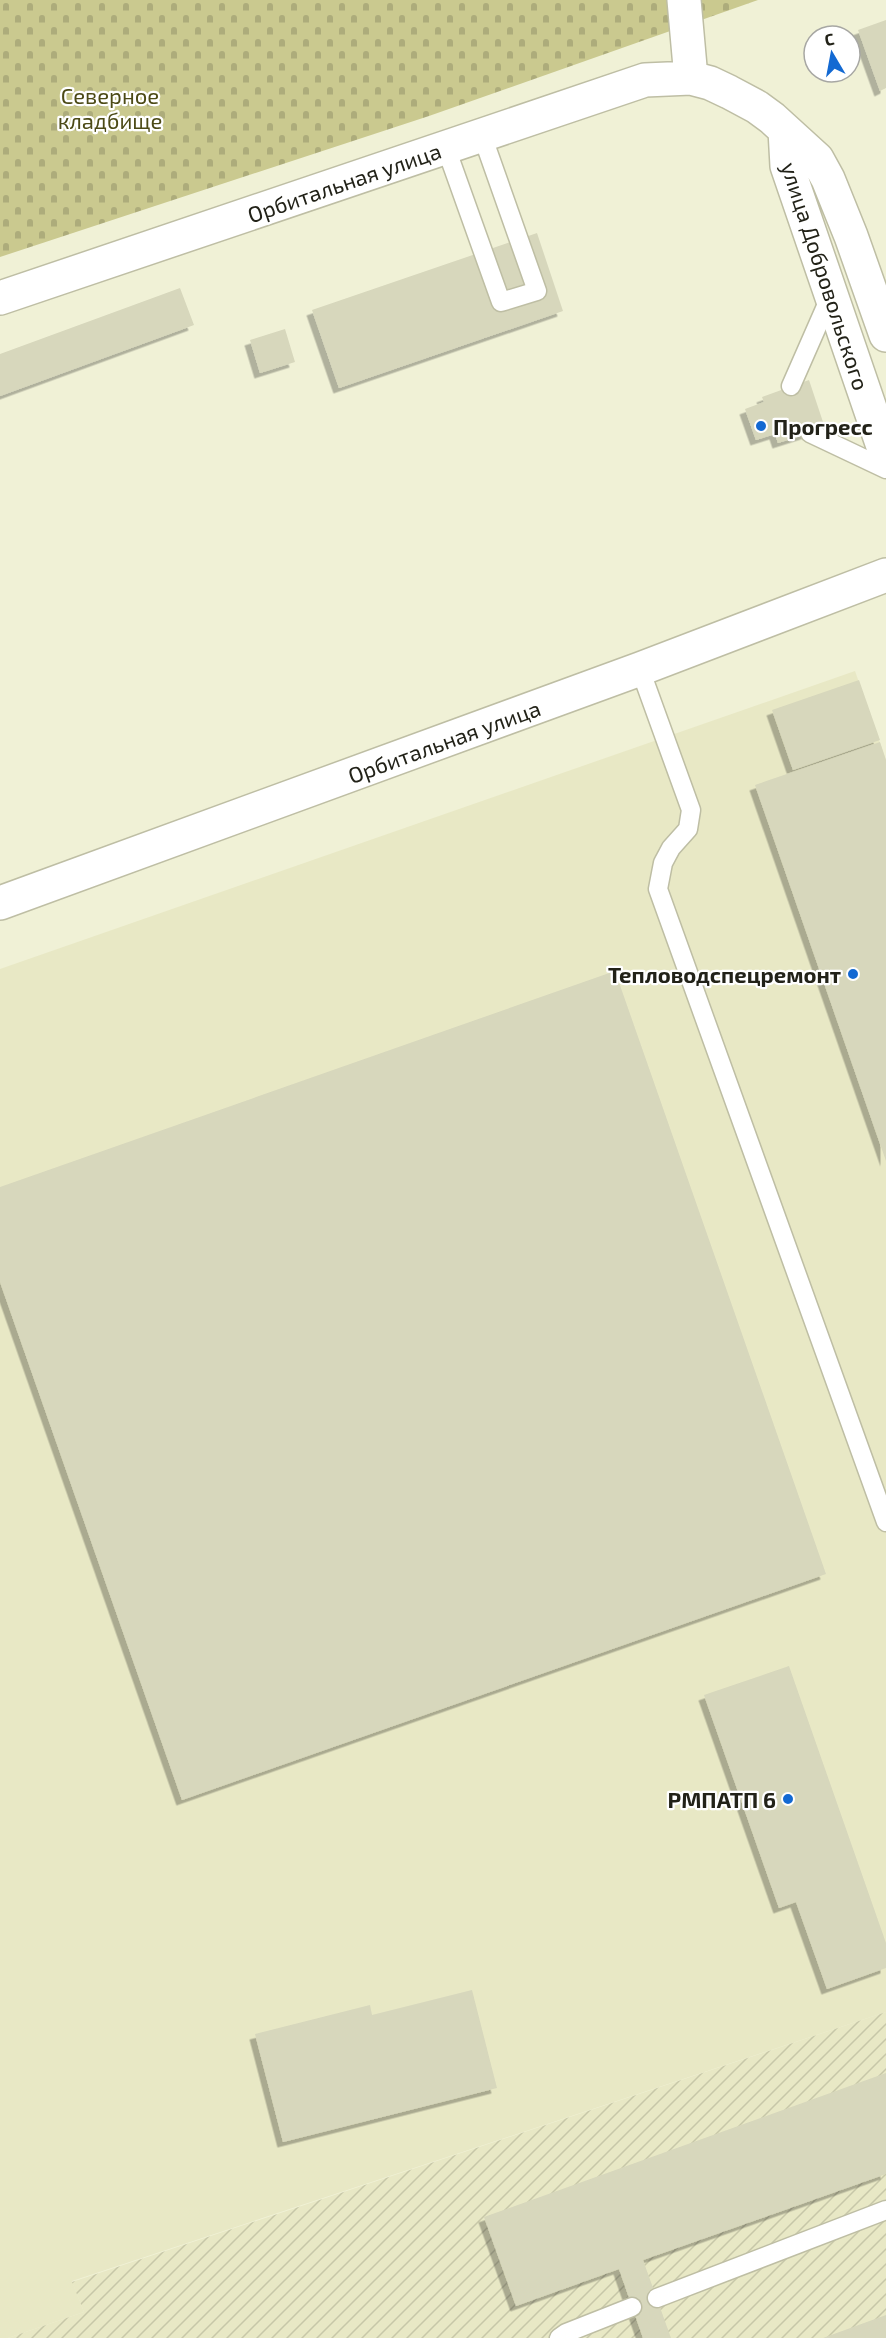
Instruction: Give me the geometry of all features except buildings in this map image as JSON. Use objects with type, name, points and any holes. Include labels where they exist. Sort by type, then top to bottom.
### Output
[{"type":"street","points":[[684,0],[691,78]]},
{"type":"street","name":"улица Добровольского","points":[[691,78],[710,83],[757,106],[817,159],[828,179],[886,335]]},
{"type":"street","name":"Орбитальная улица","points":[[0,298],[645,80],[691,78]]},
{"type":"street","name":"улица Добровольского","points":[[785,130],[787,166],[886,455]]},
{"type":"street","name":"Орбитальная улица","points":[[0,903],[640,669],[886,575]]},
{"type":"lane","points":[[446,148],[501,303],[537,291],[482,135]]},
{"type":"lane","points":[[791,386],[831,295]]},
{"type":"lane","points":[[810,433],[886,469]]},
{"type":"lane","points":[[640,669],[691,810],[688,829],[671,848],[663,863],[658,889],[886,1522]]},
{"type":"lane","points":[[657,2298],[886,2210]]},
{"type":"lane","points":[[559,2338],[566,2333],[632,2307]]},
{"type":"shaded area","points":[[855,671],[886,760],[886,2012],[72,2281],[84,2312],[8,2338],[0,2338],[0,969]]},
{"type":"shaded area","points":[[886,2012],[886,2338],[8,2338],[84,2312],[72,2282]]},
{"type":"green space","name":"Северное кладбище","points":[[0,0],[758,0],[429,116],[0,257]]},
{"type":"place","name":"Прогресс","points":[[761,426]]},
{"type":"place","name":"Тепловодспецремонт","points":[[853,974]]},
{"type":"place","name":"РМПАТП 6","points":[[788,1799]]}]
